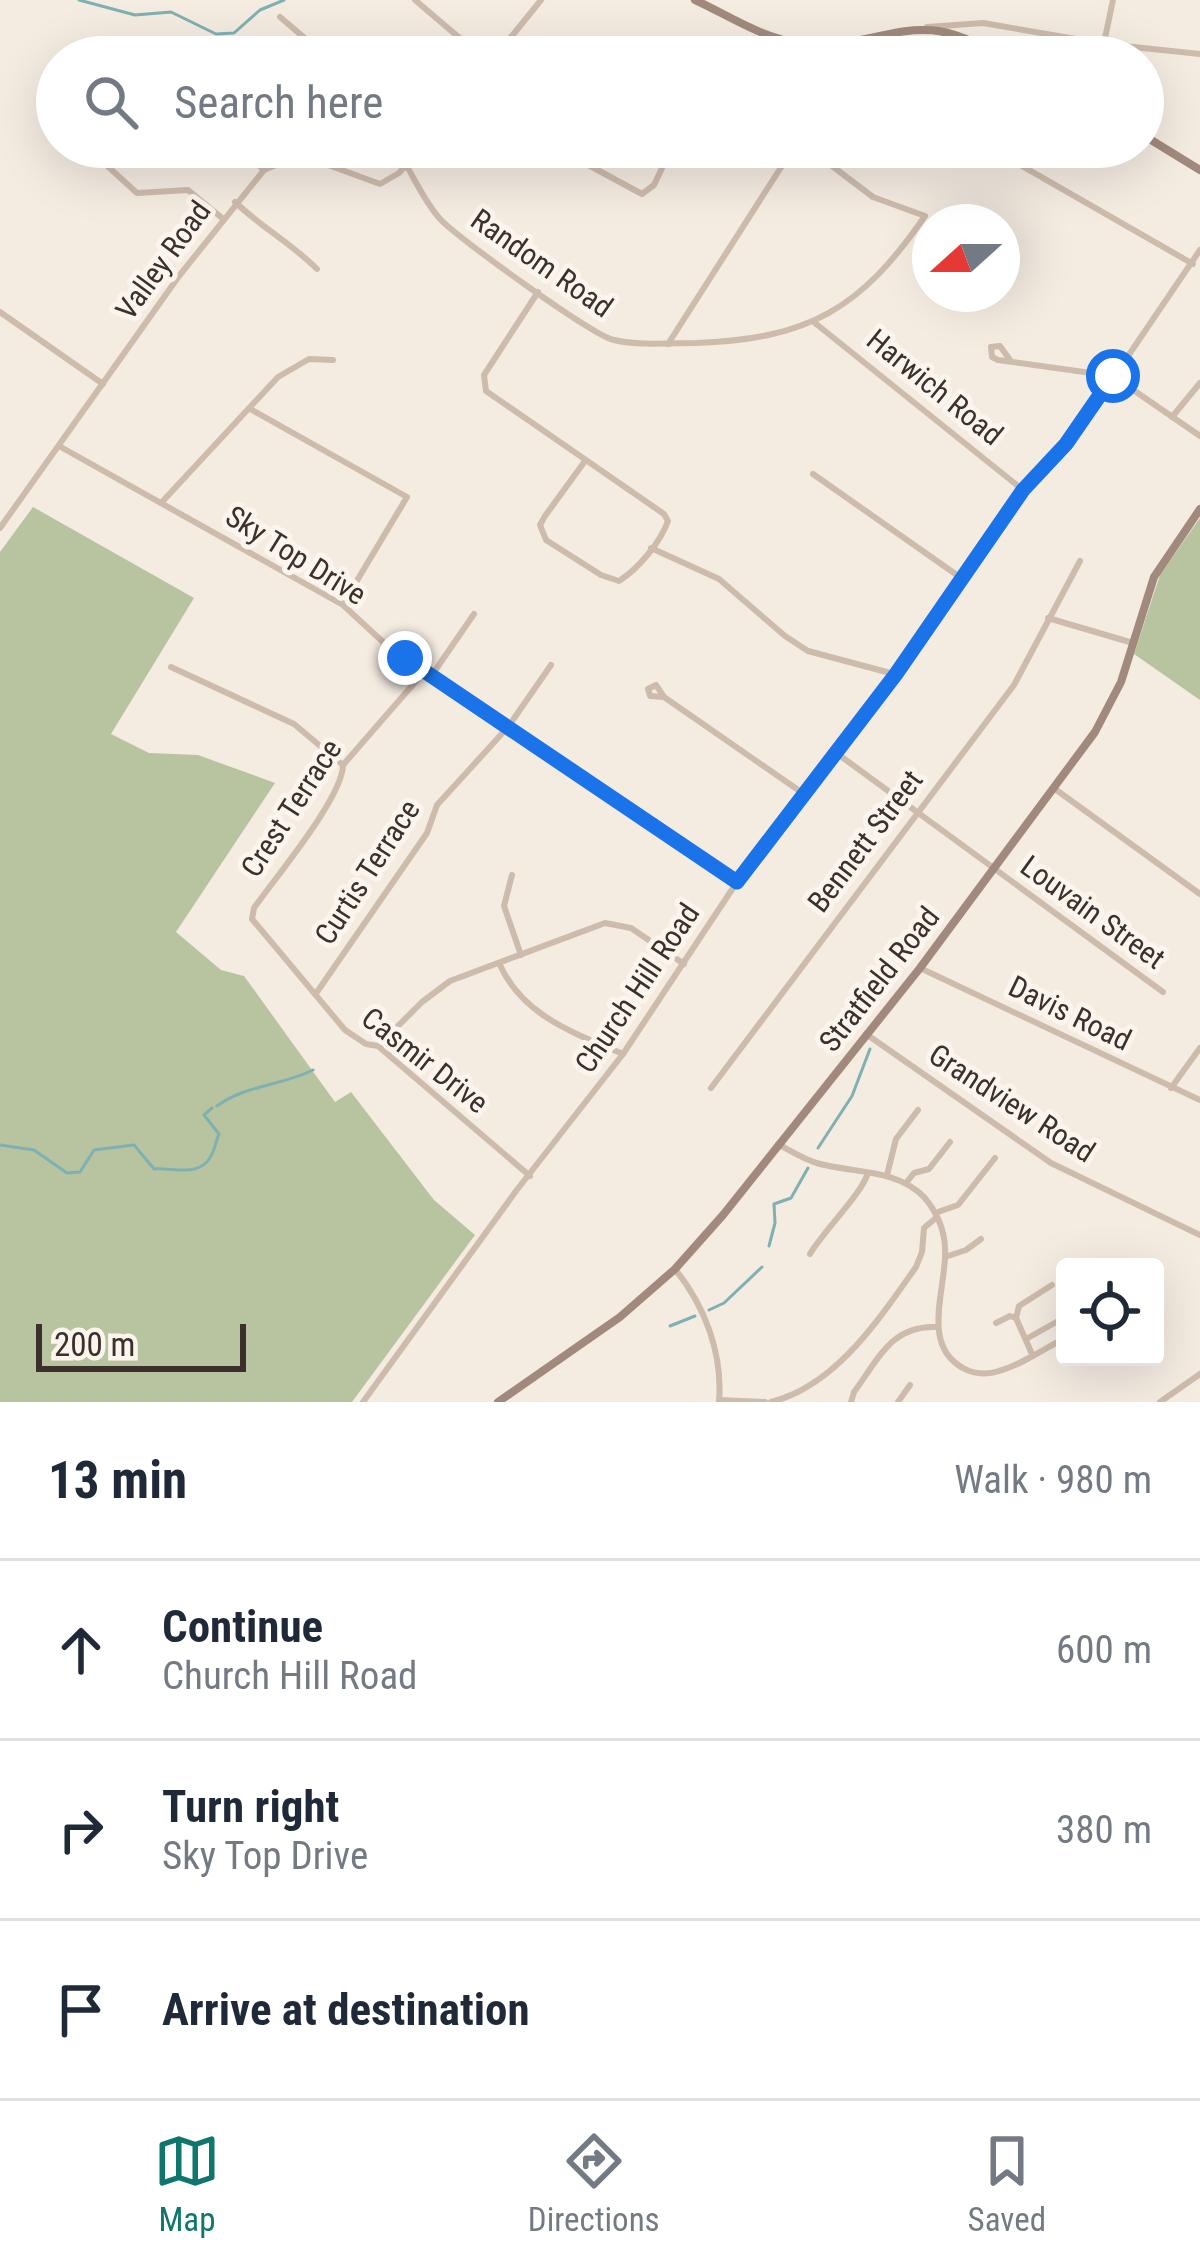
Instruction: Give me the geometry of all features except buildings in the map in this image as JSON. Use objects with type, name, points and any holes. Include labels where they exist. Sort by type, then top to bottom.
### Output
[{"type":"main road","points":[[695,0],[777,36]]},
{"type":"main road","points":[[867,36],[927,27],[963,36]]},
{"type":"main road","points":[[1164,148],[1200,170]]},
{"type":"main road","name":"Stratfield Road","points":[[498,1402],[620,1317],[675,1269],[920,968],[1110,708],[1162,562],[1200,509]]},
{"type":"street","points":[[415,0],[457,36]]},
{"type":"street","points":[[513,36],[541,0]]},
{"type":"street","points":[[1107,36],[1114,0]]},
{"type":"street","points":[[280,16],[303,36]]},
{"type":"street","points":[[927,27],[983,23],[1059,36]]},
{"type":"street","points":[[1164,50],[1200,54]]},
{"type":"street","points":[[110,168],[137,193],[188,190],[222,218]]},
{"type":"street","points":[[264,170],[269,168]]},
{"type":"street","points":[[338,168],[380,184],[403,168]]},
{"type":"street","name":"Random Road","points":[[408,168],[443,223],[538,292],[607,338],[668,344],[762,338],[815,322],[873,281],[899,254],[925,216],[873,196],[835,168]]},
{"type":"street","points":[[594,168],[642,194],[655,185],[663,168]]},
{"type":"street","points":[[668,344],[781,168]]},
{"type":"street","points":[[1026,168],[1193,264]]},
{"type":"street","name":"Valley Road","points":[[0,527],[222,218],[264,170]]},
{"type":"street","points":[[235,202],[316,268]]},
{"type":"street","name":"Church Hill Road","points":[[363,1402],[623,1054],[737,882],[896,674],[1023,490],[1066,444],[1200,250]]},
{"type":"street","points":[[538,292],[484,375],[486,391],[664,514],[666,530],[619,581],[546,540],[540,525],[585,461]]},
{"type":"street","points":[[0,312],[103,384]]},
{"type":"street","name":"Harwich Road","points":[[815,322],[1023,490]]},
{"type":"street","points":[[162,502],[278,377],[309,359],[333,360]]},
{"type":"street","points":[[1010,360],[1113,376],[1200,436]]},
{"type":"street","points":[[1172,417],[1200,383]]},
{"type":"street","points":[[251,410],[406,497],[343,605]]},
{"type":"street","name":"Sky Top Drive","points":[[58,446],[343,605],[382,642],[737,882]]},
{"type":"street","points":[[813,474],[964,580]]},
{"type":"street","points":[[651,548],[719,579],[808,650],[896,674]]},
{"type":"street","name":"Bennett Street","points":[[711,1088],[1028,664],[1080,561]]},
{"type":"street","name":"Crest Terrace","points":[[252,919],[254,908],[326,808],[343,775],[343,765],[428,674],[474,614]]},
{"type":"street","points":[[1048,618],[1132,644]]},
{"type":"street","name":"Curtis Terrace","points":[[316,994],[427,833],[437,806],[508,727],[551,665]]},
{"type":"street","points":[[171,667],[294,724],[343,765]]},
{"type":"street","points":[[664,697],[804,794]]},
{"type":"street","name":"Louvain Street","points":[[836,752],[1163,992]]},
{"type":"street","points":[[1054,789],[1200,894]]},
{"type":"street","points":[[512,875],[504,906],[520,955]]},
{"type":"street","name":"Casmir Drive","points":[[252,919],[345,1030],[378,1046],[530,1176]]},
{"type":"street","points":[[378,1046],[450,981],[605,923],[632,928],[683,964]]},
{"type":"street","points":[[500,965],[510,987],[540,1016],[623,1054]]},
{"type":"street","name":"Davis Road","points":[[920,968],[1200,1100]]},
{"type":"street","name":"Grandview Road","points":[[866,1034],[1051,1163],[1200,1235]]},
{"type":"street","points":[[1172,1088],[1200,1048]]},
{"type":"street","points":[[887,1175],[896,1139],[918,1110]]},
{"type":"street","points":[[906,1183],[914,1173],[929,1169],[950,1142]]},
{"type":"street","points":[[778,1144],[814,1162],[887,1175],[925,1198],[942,1228],[945,1257],[937,1327],[950,1357],[968,1371],[998,1372],[1056,1339]]},
{"type":"street","points":[[675,1269],[716,1345],[721,1371],[719,1401],[768,1402],[806,1390],[839,1364],[916,1267],[924,1228],[936,1215],[958,1205],[994,1158]]},
{"type":"street","points":[[810,1254],[825,1228],[864,1186],[868,1173]]},
{"type":"street","points":[[945,1257],[981,1239]]},
{"type":"street","points":[[1016,1318],[1024,1299],[1052,1285]]},
{"type":"street","points":[[996,1323],[1016,1318],[1032,1354]]},
{"type":"street","points":[[1026,1340],[1056,1322]]},
{"type":"street","points":[[851,1402],[902,1332],[937,1327]]},
{"type":"street","points":[[1160,1402],[1200,1374]]},
{"type":"street","points":[[898,1402],[910,1385]]},
{"type":"green space","points":[[33,507],[194,598],[111,734],[149,753],[198,755],[275,783],[176,932],[221,970],[244,976],[335,1102],[351,1092],[434,1200],[475,1235],[352,1402],[0,1402],[0,552]]},
{"type":"green space","points":[[1200,518],[1200,700],[1134,654],[1160,575]]},
{"type":"waterway","points":[[79,0],[135,15],[171,12],[216,34],[234,33],[260,10],[284,0]]},
{"type":"waterway","points":[[818,1148],[852,1096],[870,1049]]},
{"type":"waterway","points":[[217,1106],[313,1070]]},
{"type":"waterway","points":[[0,1145],[34,1150],[67,1173],[80,1172],[94,1150],[134,1145],[154,1169],[194,1169],[207,1162],[219,1134],[204,1115],[212,1108]]},
{"type":"waterway","points":[[769,1246],[774,1204],[791,1198],[808,1168]]},
{"type":"waterway","points":[[709,1310],[724,1303],[762,1267]]},
{"type":"waterway","points":[[670,1326],[695,1316]]},
{"type":"route","points":[[405,658],[737,882],[896,674],[1023,490],[1066,444],[1113,376]]}]
